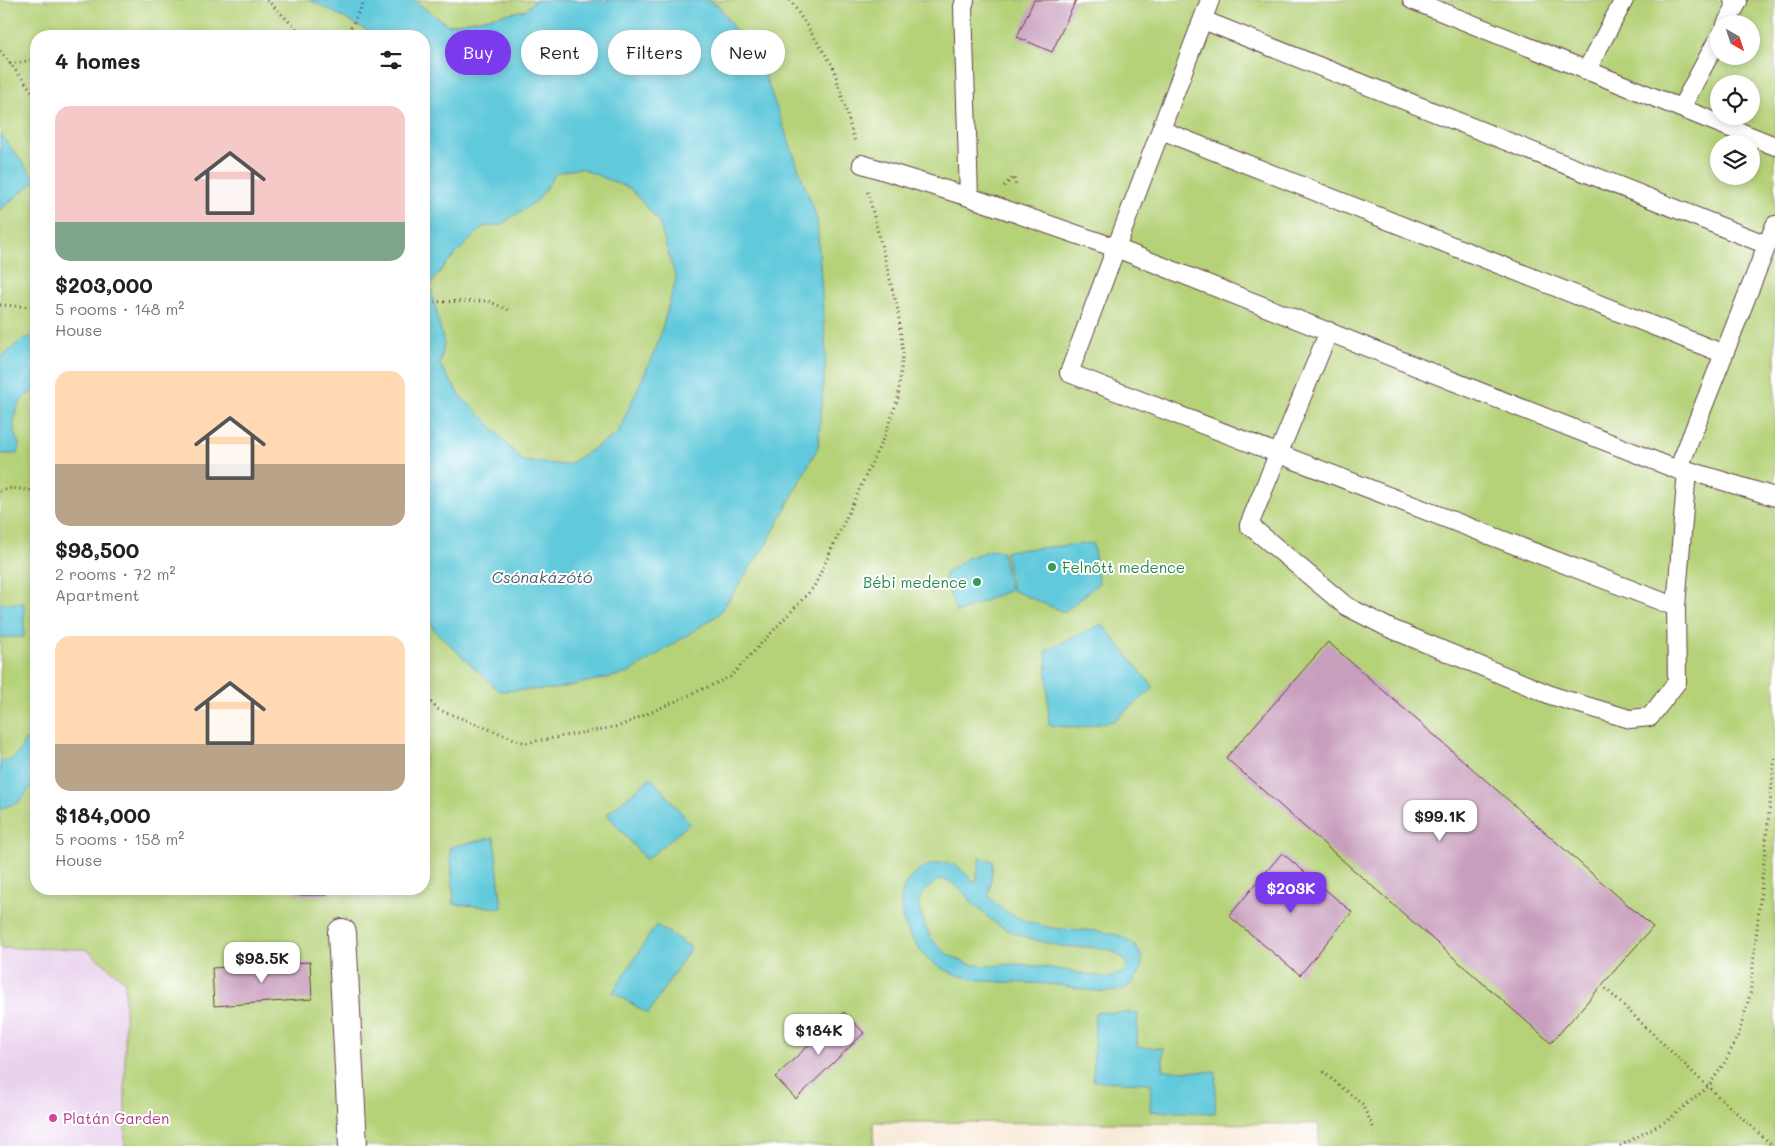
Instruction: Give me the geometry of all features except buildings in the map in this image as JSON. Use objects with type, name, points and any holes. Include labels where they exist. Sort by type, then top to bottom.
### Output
[{"type":"street","points":[[342,933],[354,1146]]},
{"type":"lane","points":[[965,0],[963,6],[969,197]]},
{"type":"lane","points":[[1210,0],[1069,373],[1676,607]]},
{"type":"lane","points":[[1412,0],[1775,146]]},
{"type":"lane","points":[[1586,71],[1624,0]]},
{"type":"lane","points":[[1730,15],[1736,1]]},
{"type":"lane","points":[[1203,20],[1767,245]]},
{"type":"lane","points":[[1681,108],[1710,54]]},
{"type":"lane","points":[[1161,130],[1724,354]]},
{"type":"lane","points":[[862,164],[969,197],[1116,248],[1683,470],[1775,497]]},
{"type":"lane","points":[[1330,331],[1249,525],[1346,606],[1390,628],[1553,696],[1630,719],[1650,717],[1677,682],[1676,607],[1683,470],[1724,354],[1775,225]]},
{"type":"path","points":[[267,0],[298,30]]},
{"type":"path","points":[[349,30],[365,0]]},
{"type":"path","points":[[430,701],[437,709],[525,742],[620,726],[730,677],[814,587],[887,430],[898,398],[904,352],[898,311],[862,164],[833,66],[790,0]]},
{"type":"path","points":[[0,51],[30,89]]},
{"type":"path","points":[[10,64],[30,61]]},
{"type":"path","points":[[430,302],[488,301],[509,310]]},
{"type":"path","points":[[0,305],[30,306]]},
{"type":"path","points":[[0,491],[12,488],[30,490]]},
{"type":"path","points":[[1620,1146],[1668,1120],[1708,1087],[1725,1062],[1738,1036],[1750,995],[1775,756]]},
{"type":"path","points":[[1602,985],[1708,1087],[1773,1146]]},
{"type":"path","points":[[1323,1072],[1362,1104],[1375,1131]]},
{"type":"shaded area","points":[[0,948],[86,949],[125,981],[125,1146],[0,1146]]},
{"type":"green space","points":[[0,0],[1775,0],[1775,1146],[1318,1146],[1319,1124],[873,1122],[874,1146],[125,1146],[125,981],[86,949],[0,948]]},
{"type":"water","name":"Csónakázótó","points":[[310,0],[413,0],[448,25],[526,10],[535,0],[706,0],[718,5],[735,30],[711,30],[711,75],[765,75],[817,219],[826,355],[818,447],[767,543],[718,615],[629,673],[554,689],[499,691],[433,629],[430,617],[430,285],[430,30],[367,30]],"holes":[[[580,168],[631,189],[659,222],[676,279],[657,346],[617,434],[567,465],[522,461],[483,417],[461,397],[440,365],[444,344],[430,285],[446,264],[483,227],[500,225],[538,200],[556,173]]]},
{"type":"water","points":[[0,133],[30,172],[30,185],[0,210]]},
{"type":"water","points":[[30,337],[30,394],[21,402],[15,413],[14,432],[19,443],[18,454],[0,454],[0,358],[22,340]]},
{"type":"water","name":"Felnőtt medence","points":[[1093,543],[1099,583],[1064,612],[1012,590],[1005,551]]},
{"type":"water","name":"Bébi medence","points":[[991,550],[1002,551],[1010,590],[956,613],[944,575],[967,558]]},
{"type":"water","points":[[0,603],[24,603],[24,637],[0,637]]},
{"type":"water","points":[[1102,624],[1154,688],[1114,721],[1078,728],[1049,725],[1046,650]]},
{"type":"water","points":[[26,739],[30,741],[30,788],[19,802],[0,809],[0,760],[9,761],[19,752]]},
{"type":"water","points":[[651,777],[690,823],[646,860],[607,814]]},
{"type":"water","points":[[494,837],[502,908],[454,904],[450,847]]},
{"type":"water","points":[[980,858],[993,861],[989,897],[1010,914],[1026,921],[1052,928],[1087,930],[1124,938],[1133,944],[1142,958],[1137,978],[1118,991],[1101,992],[1058,985],[996,982],[976,979],[957,975],[939,967],[924,955],[911,937],[903,920],[901,908],[903,890],[906,883],[925,867],[933,864],[949,863],[956,866],[976,883]],"holes":[[[940,879],[947,880],[958,887],[990,919],[1006,929],[1056,945],[1106,949],[1115,952],[1122,957],[1127,965],[1124,972],[1109,978],[1016,964],[987,966],[969,964],[947,954],[930,937],[919,910],[919,900],[924,891]]]},
{"type":"water","points":[[656,925],[691,947],[648,1014],[613,992]]},
{"type":"water","points":[[1095,1012],[1138,1013],[1137,1047],[1163,1048],[1163,1070],[1216,1072],[1215,1113],[1150,1111],[1151,1083],[1093,1081]]},
{"type":"place","name":"Felnőtt medence","points":[[1052,567]]},
{"type":"place","name":"Bébi medence","points":[[977,582]]},
{"type":"place","name":"Platán Garden","points":[[53,1118]]}]
